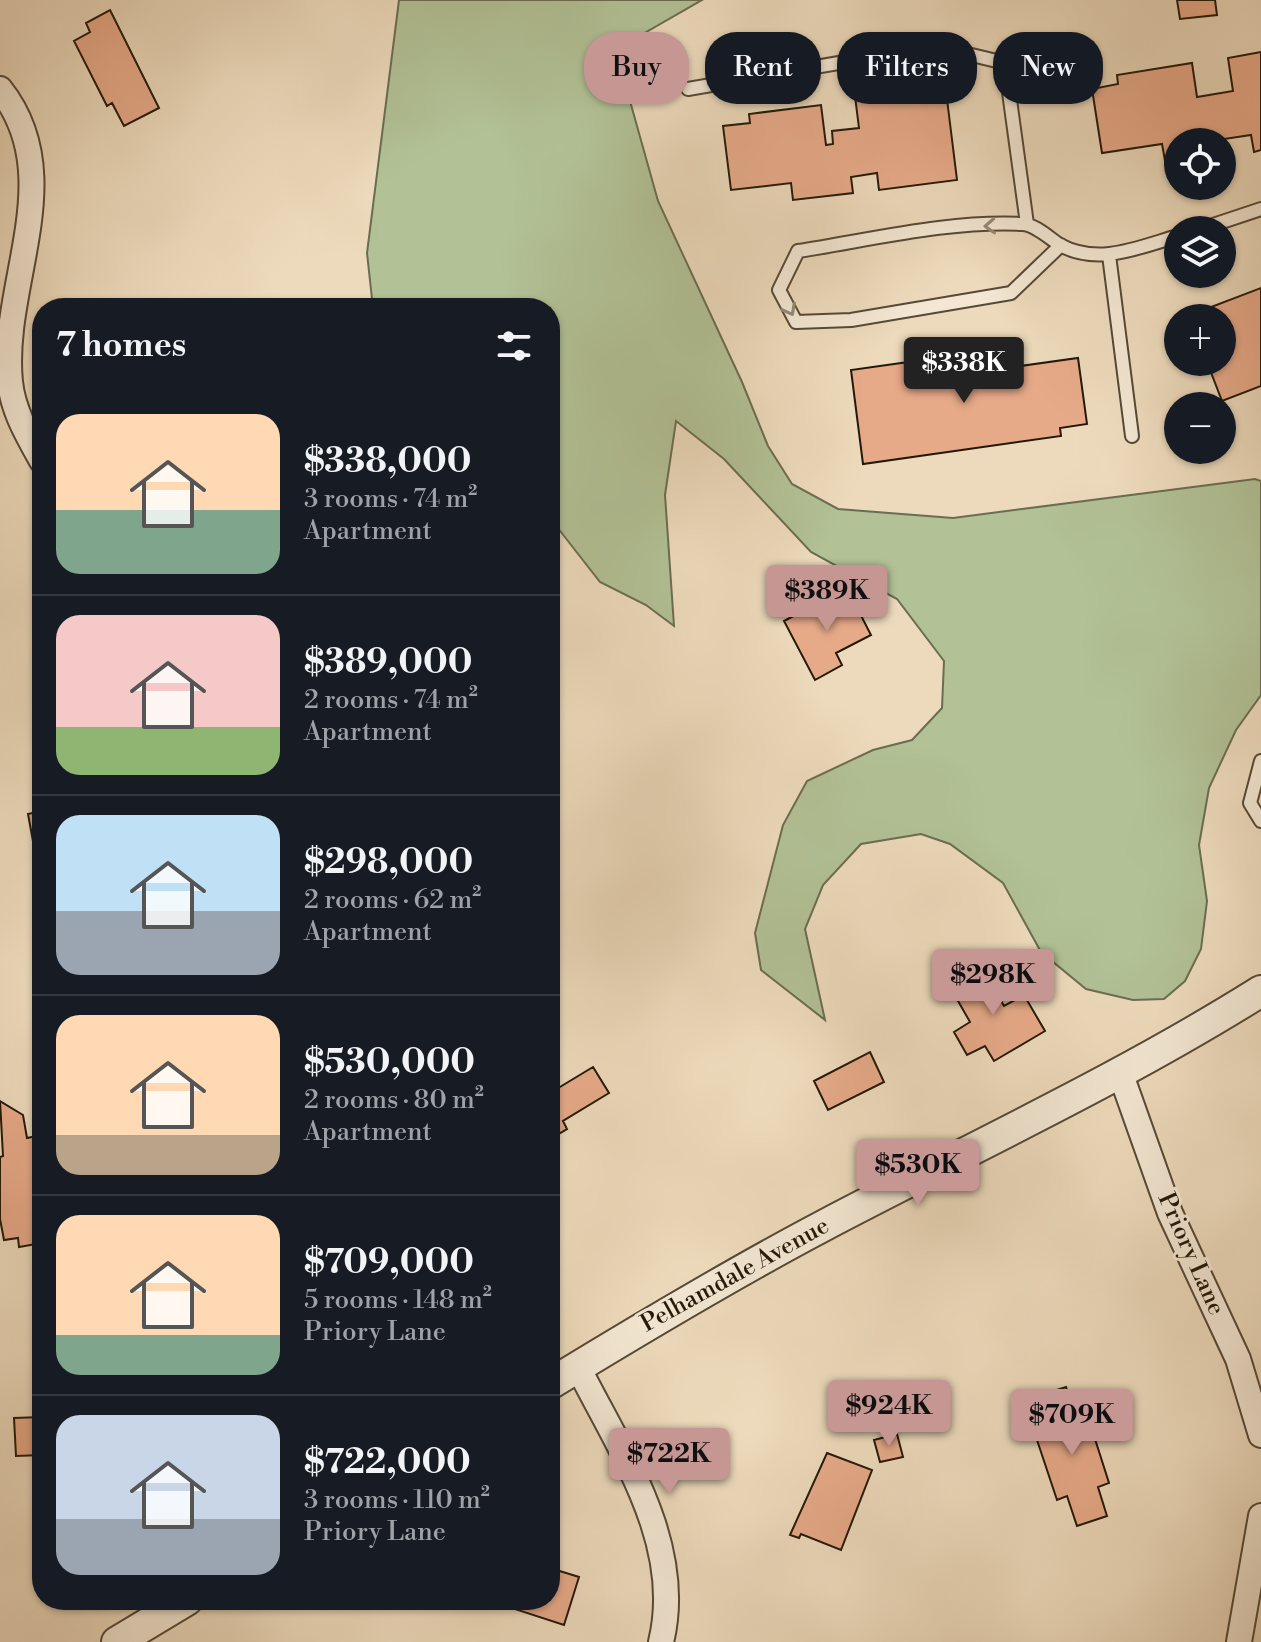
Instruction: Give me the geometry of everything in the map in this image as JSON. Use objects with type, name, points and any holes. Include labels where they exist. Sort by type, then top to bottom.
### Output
[{"type":"street","points":[[0,89],[17,110],[31,160],[32,200],[10,347],[10,379],[14,402],[32,440]]},
{"type":"street","name":"Pelhamdale Avenue","points":[[560,1378],[641,1327],[818,1228],[1120,1072],[1261,991]]},
{"type":"street","name":"Priory Lane","points":[[1120,1072],[1170,1213],[1238,1359],[1261,1435]]},
{"type":"street","points":[[578,1367],[649,1508],[664,1562],[667,1618],[661,1642]]},
{"type":"street","points":[[1239,1642],[1261,1516]]},
{"type":"street","points":[[117,1642],[170,1610]]},
{"type":"lane","points":[[689,89],[920,49],[955,51],[1005,63],[1027,224]]},
{"type":"lane","points":[[1236,217],[1261,209]]},
{"type":"lane","points":[[1061,245],[1011,293],[851,320],[796,322],[779,290],[798,251],[940,229],[1027,224],[1061,245],[1088,255],[1109,255],[1164,240]]},
{"type":"lane","points":[[1109,255],[1132,436]]},
{"type":"lane","points":[[1261,761],[1250,803],[1261,821]]},
{"type":"green space","points":[[399,0],[702,0],[646,32],[584,32],[584,104],[631,104],[658,201],[742,382],[768,446],[792,484],[838,509],[953,518],[1255,479],[1261,481],[1261,695],[1236,730],[1209,788],[1199,845],[1207,901],[1201,949],[1185,981],[1164,999],[1133,1000],[1086,989],[1041,952],[1003,883],[950,844],[921,834],[861,844],[823,885],[805,929],[825,1020],[761,970],[755,933],[783,825],[807,781],[873,750],[912,740],[942,708],[944,661],[897,599],[811,552],[724,459],[676,421],[665,495],[674,626],[646,605],[600,582],[560,531],[560,298],[372,298],[367,253]]},
{"type":"building","points":[[1177,0],[1215,0],[1217,15],[1180,19]]},
{"type":"building","points":[[110,10],[159,108],[124,126],[112,103],[107,106],[74,41],[90,32],[86,23]]},
{"type":"building","points":[[1261,52],[1261,150],[1254,152],[1251,135],[1236,137],[1236,128],[1164,128],[1164,155],[1162,144],[1102,153],[1094,104],[1103,104],[1103,87],[1118,84],[1117,75],[1192,63],[1197,97],[1233,91],[1228,58]]},
{"type":"building","points":[[856,104],[948,104],[957,180],[879,190],[877,173],[851,177],[853,193],[793,200],[791,183],[731,190],[723,126],[750,123],[749,114],[821,105],[826,145],[833,144],[832,131],[859,128]]},
{"type":"building","points":[[1261,288],[1261,386],[1236,396],[1236,392],[1219,392],[1212,376],[1236,376],[1236,304],[1219,304]]},
{"type":"building","points":[[1018,347],[1020,366],[1078,358],[1087,424],[1060,428],[1061,436],[863,464],[851,370],[930,359],[933,380],[962,376],[959,355]]},
{"type":"building","points":[[833,595],[838,603],[851,596],[871,635],[836,653],[842,665],[815,680],[784,621]]},
{"type":"building","points":[[32,813],[32,836],[28,814]]},
{"type":"building","points":[[981,966],[1004,1006],[1024,995],[1045,1031],[994,1061],[985,1046],[967,1055],[954,1032],[970,1022],[949,985]]},
{"type":"building","points":[[870,1052],[884,1082],[828,1110],[814,1081]]},
{"type":"building","points":[[593,1067],[609,1093],[563,1121],[567,1129],[560,1133],[560,1087]]},
{"type":"building","points":[[0,1101],[23,1115],[27,1138],[32,1137],[32,1245],[19,1247],[18,1238],[4,1240],[0,1219],[0,1157],[3,1156]]},
{"type":"building","points":[[1066,1387],[1077,1421],[1088,1417],[1109,1483],[1098,1487],[1107,1516],[1077,1526],[1067,1496],[1057,1500],[1035,1434],[1046,1431],[1035,1397]]},
{"type":"building","points":[[32,1417],[32,1455],[16,1456],[14,1418]]},
{"type":"building","points":[[897,1434],[903,1457],[880,1462],[874,1440]]},
{"type":"building","points":[[827,1453],[872,1470],[841,1550],[801,1534],[799,1538],[790,1535]]},
{"type":"building","points":[[560,1571],[579,1577],[564,1625],[518,1610],[560,1610]]}]
